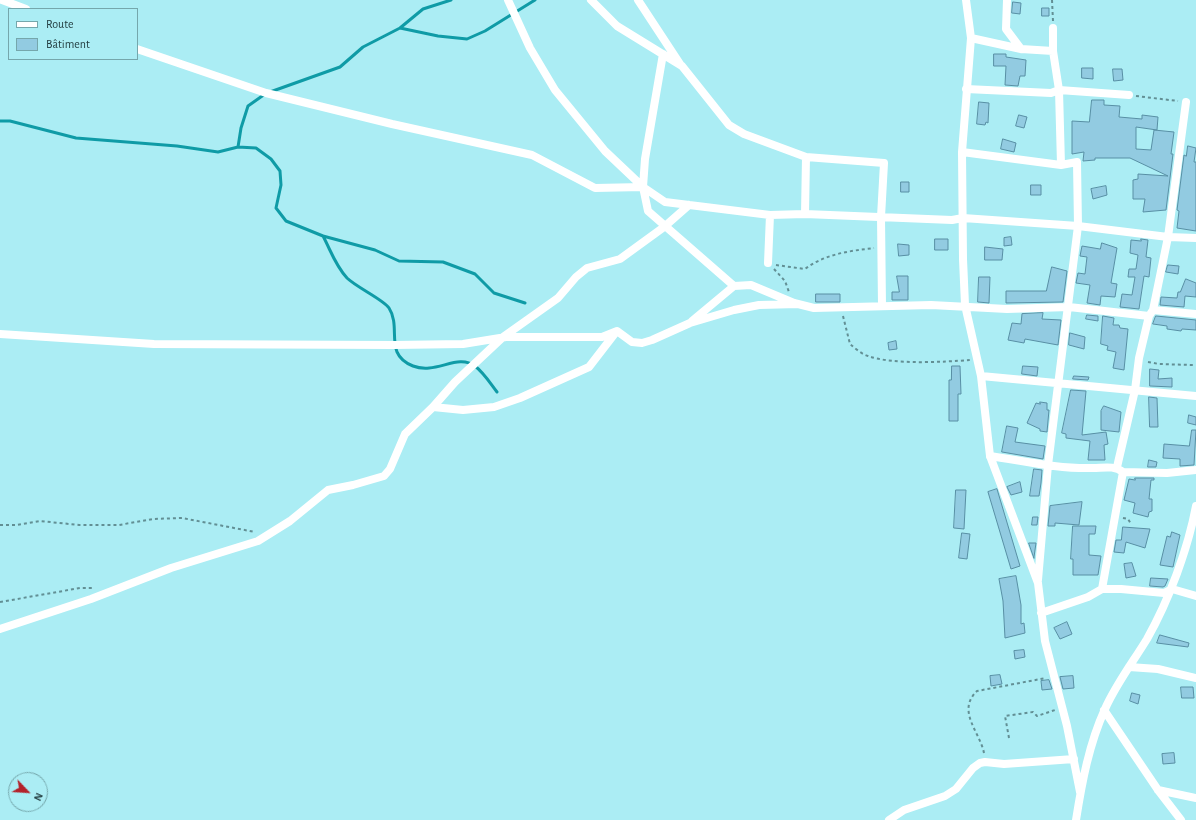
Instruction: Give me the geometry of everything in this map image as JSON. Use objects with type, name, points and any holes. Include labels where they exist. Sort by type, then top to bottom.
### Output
[{"type":"street","points":[[2,0],[23,8]]},
{"type":"street","points":[[508,0],[530,48],[555,90],[605,151],[643,187],[665,202],[770,215],[805,214],[952,220],[964,218],[1078,226],[1168,237],[1196,238]]},
{"type":"street","points":[[591,0],[617,26],[682,66]]},
{"type":"street","points":[[638,0],[682,66],[729,125],[744,134],[806,157],[884,162],[881,217],[882,306]]},
{"type":"street","points":[[966,0],[971,38],[962,152],[965,306],[981,376],[990,456],[1038,583]]},
{"type":"street","points":[[1008,0],[1006,29],[1021,49]]},
{"type":"street","points":[[1053,28],[1053,51],[1059,90],[1061,165]]},
{"type":"street","points":[[971,38],[1021,49],[1053,51]]},
{"type":"street","points":[[138,49],[266,93],[392,124],[532,155],[595,188],[643,187]]},
{"type":"street","points":[[663,54],[645,159],[643,187],[648,211],[664,227],[734,286]]},
{"type":"street","points":[[966,89],[1051,93],[1059,90],[1129,95]]},
{"type":"street","points":[[1102,589],[1120,469],[1135,390],[1139,358],[1168,237],[1186,102]]},
{"type":"street","points":[[962,152],[1061,165],[1077,162],[1078,226],[1048,465],[1038,583],[1041,613],[1080,792]]},
{"type":"street","points":[[805,214],[806,157]]},
{"type":"street","points":[[0,628],[91,599],[171,568],[258,541],[290,521],[328,490],[353,485],[384,476],[390,469],[405,434],[433,407],[455,382],[503,338],[558,298],[576,277],[587,268],[620,259],[664,227],[689,205]]},
{"type":"street","points":[[768,263],[770,215]]},
{"type":"street","points":[[690,323],[734,286],[751,285],[798,304],[814,308],[965,306],[1007,309],[1069,307],[1151,313],[1196,314]]},
{"type":"street","points":[[617,332],[632,342],[642,342],[652,340],[690,323],[734,310],[759,305],[798,304]]},
{"type":"street","points":[[0,334],[154,344],[463,344],[503,338],[602,337],[617,332]]},
{"type":"street","points":[[433,407],[463,410],[494,407],[520,398],[589,367],[617,332]]},
{"type":"street","points":[[981,376],[1196,396]]},
{"type":"street","points":[[990,456],[1048,465],[1090,468],[1168,473],[1196,470]]},
{"type":"street","points":[[1076,820],[1080,792],[1088,758],[1104,710],[1117,684],[1129,668],[1147,638],[1172,589],[1196,506]]},
{"type":"street","points":[[1041,613],[1088,597],[1102,589],[1121,588],[1164,593],[1172,589],[1196,596]]},
{"type":"street","points":[[1129,668],[1158,669],[1196,678]]},
{"type":"street","points":[[1104,710],[1158,790],[1182,820]]},
{"type":"street","points":[[889,820],[904,810],[945,796],[956,789],[973,768],[985,762],[1004,764],[1074,759]]},
{"type":"street","points":[[1158,790],[1196,798]]},
{"type":"path","points":[[1052,0],[1053,28]]},
{"type":"path","points":[[1129,95],[1186,102]]},
{"type":"path","points":[[768,263],[805,269],[815,261],[830,258],[837,253],[881,247]]},
{"type":"path","points":[[768,263],[785,281],[789,292],[794,295]]},
{"type":"path","points":[[840,307],[850,344],[866,356],[884,360],[942,362],[978,360]]},
{"type":"path","points":[[1139,358],[1152,364],[1192,365]]},
{"type":"path","points":[[0,525],[16,525],[40,521],[79,525],[119,525],[152,519],[182,518],[268,535]]},
{"type":"path","points":[[0,602],[80,588],[100,588]]},
{"type":"path","points":[[985,762],[982,746],[974,730],[968,711],[968,702],[972,695],[977,691],[1054,676]]},
{"type":"path","points":[[1009,738],[1005,716],[1033,712],[1037,716],[1062,708]]},
{"type":"building","points":[[1013,2],[1021,3],[1020,14],[1012,13]]},
{"type":"building","points":[[1042,8],[1049,8],[1049,16],[1042,16]]},
{"type":"building","points":[[994,54],[1006,54],[1006,57],[1026,60],[1025,76],[1020,76],[1018,86],[1005,85],[1006,66],[994,66]]},
{"type":"building","points":[[1082,68],[1093,68],[1093,79],[1082,78]]},
{"type":"building","points":[[1113,69],[1122,69],[1123,80],[1114,81]]},
{"type":"building","points":[[1092,100],[1104,100],[1104,105],[1120,106],[1119,117],[1142,119],[1142,115],[1158,117],[1157,130],[1136,127],[1136,149],[1151,150],[1154,130],[1174,132],[1171,154],[1173,154],[1166,210],[1143,212],[1145,199],[1133,199],[1133,180],[1138,179],[1138,174],[1168,176],[1130,158],[1095,158],[1095,160],[1083,161],[1084,152],[1072,154],[1072,121],[1089,122]]},
{"type":"building","points":[[979,102],[989,103],[988,123],[986,122],[985,125],[977,124]]},
{"type":"building","points":[[1019,115],[1027,117],[1024,128],[1016,126]]},
{"type":"building","points":[[1003,139],[1016,143],[1014,152],[1001,149]]},
{"type":"building","points":[[1188,146],[1196,148],[1194,162],[1196,162],[1196,231],[1177,228],[1179,211],[1177,210],[1184,155],[1186,156]]},
{"type":"building","points":[[901,182],[909,182],[909,192],[901,192]]},
{"type":"building","points":[[1031,185],[1041,185],[1041,195],[1031,195]]},
{"type":"building","points":[[1106,186],[1107,195],[1093,199],[1091,189]]},
{"type":"building","points":[[1011,237],[1012,245],[1004,246],[1004,238]]},
{"type":"building","points":[[935,239],[948,239],[948,250],[935,250]]},
{"type":"building","points":[[1141,239],[1148,240],[1146,257],[1151,258],[1149,277],[1144,276],[1139,309],[1120,307],[1122,294],[1132,295],[1135,277],[1128,277],[1129,269],[1136,269],[1138,255],[1130,253],[1131,240],[1141,241]]},
{"type":"building","points":[[1102,243],[1117,248],[1111,283],[1117,284],[1115,297],[1101,296],[1100,305],[1087,303],[1090,285],[1076,283],[1078,273],[1085,274],[1087,257],[1080,256],[1082,246],[1100,249]]},
{"type":"building","points":[[898,244],[909,245],[909,255],[899,256]]},
{"type":"building","points":[[985,247],[1003,249],[1002,260],[985,260]]},
{"type":"building","points":[[1168,265],[1179,266],[1178,274],[1166,272]]},
{"type":"building","points":[[1052,267],[1067,271],[1063,302],[1006,303],[1006,291],[1046,291]]},
{"type":"building","points":[[897,276],[908,276],[908,300],[892,300],[892,292],[899,292]]},
{"type":"building","points":[[979,277],[990,277],[989,303],[978,302]]},
{"type":"building","points":[[1186,279],[1196,283],[1196,297],[1185,296],[1184,307],[1160,305],[1161,297],[1177,298],[1178,292],[1180,292]]},
{"type":"building","points":[[816,294],[840,294],[840,302],[816,302]]},
{"type":"building","points":[[1043,313],[1042,319],[1061,320],[1058,345],[1025,339],[1024,343],[1008,340],[1012,323],[1021,324],[1022,314]]},
{"type":"building","points":[[1087,315],[1098,316],[1098,321],[1086,319]]},
{"type":"building","points":[[1103,316],[1114,318],[1113,325],[1119,325],[1120,328],[1128,329],[1124,370],[1113,368],[1116,352],[1107,350],[1108,346],[1101,344]]},
{"type":"building","points":[[1156,316],[1196,320],[1196,330],[1182,329],[1181,331],[1167,329],[1167,326],[1153,324]]},
{"type":"building","points":[[1070,333],[1085,337],[1084,349],[1069,345]]},
{"type":"building","points":[[896,341],[897,349],[889,350],[888,343]]},
{"type":"building","points":[[952,366],[960,366],[961,394],[958,394],[958,421],[949,421],[949,380],[951,380]]},
{"type":"building","points":[[1023,366],[1038,367],[1037,376],[1022,374]]},
{"type":"building","points":[[1150,369],[1159,370],[1158,379],[1172,378],[1172,387],[1150,386]]},
{"type":"building","points":[[1074,376],[1089,377],[1088,380],[1073,379]]},
{"type":"building","points":[[1071,390],[1086,391],[1082,435],[1106,432],[1108,444],[1104,445],[1105,460],[1088,460],[1090,441],[1066,438],[1066,434],[1062,433]]},
{"type":"building","points":[[1149,397],[1157,398],[1158,427],[1150,427]]},
{"type":"building","points":[[1040,402],[1047,403],[1047,410],[1049,410],[1047,432],[1040,431],[1040,429],[1027,423],[1036,403],[1040,404]]},
{"type":"building","points":[[1104,406],[1121,412],[1119,432],[1101,430],[1101,411]]},
{"type":"building","points":[[1189,415],[1196,417],[1196,425],[1188,423]]},
{"type":"building","points":[[1007,426],[1018,428],[1015,442],[1045,446],[1043,459],[1002,452]]},
{"type":"building","points":[[1192,430],[1196,430],[1194,465],[1180,466],[1180,459],[1163,458],[1164,444],[1189,446]]},
{"type":"building","points":[[1149,460],[1157,462],[1156,467],[1148,467]]},
{"type":"building","points":[[1034,469],[1042,470],[1039,496],[1030,496]]},
{"type":"building","points":[[1135,478],[1154,478],[1154,480],[1151,480],[1149,499],[1152,499],[1152,511],[1149,512],[1148,517],[1133,513],[1135,503],[1124,500],[1129,479],[1135,480]]},
{"type":"building","points":[[1020,482],[1022,492],[1011,495],[1007,487]]},
{"type":"building","points":[[997,489],[1020,566],[1011,569],[988,492]]},
{"type":"building","points":[[956,490],[966,490],[964,529],[954,528]]},
{"type":"building","points":[[1082,502],[1079,525],[1055,523],[1055,526],[1048,526],[1050,506]]},
{"type":"building","points":[[1033,517],[1038,517],[1037,525],[1032,525]]},
{"type":"building","points":[[1073,526],[1096,526],[1095,534],[1089,534],[1089,555],[1101,556],[1098,575],[1073,575],[1073,559],[1071,559]]},
{"type":"building","points":[[1123,527],[1150,529],[1145,548],[1126,542],[1124,553],[1114,552],[1116,540],[1121,540]]},
{"type":"building","points":[[1172,532],[1180,535],[1173,567],[1160,565],[1167,536],[1170,537]]},
{"type":"building","points":[[962,533],[970,534],[967,559],[959,558]]},
{"type":"building","points":[[1029,543],[1036,543],[1034,558]]},
{"type":"building","points":[[1132,563],[1136,576],[1126,578],[1124,564]]},
{"type":"building","points":[[1016,576],[1021,605],[1021,624],[1024,623],[1025,633],[1005,638],[1003,601],[999,579]]},
{"type":"building","points":[[1151,578],[1168,579],[1163,587],[1150,586]]},
{"type":"building","points":[[1067,622],[1072,634],[1060,639],[1054,628]]},
{"type":"building","points":[[1160,635],[1189,643],[1188,647],[1157,643]]},
{"type":"building","points":[[1024,650],[1025,657],[1015,659],[1014,651]]},
{"type":"building","points":[[1000,675],[1002,684],[991,686],[990,676]]},
{"type":"building","points":[[1073,676],[1074,688],[1063,689],[1060,677]]},
{"type":"building","points":[[1049,680],[1052,689],[1042,690],[1041,681]]},
{"type":"building","points":[[1181,687],[1193,687],[1194,698],[1182,698]]},
{"type":"building","points":[[1132,693],[1140,695],[1138,704],[1130,701]]},
{"type":"building","points":[[1174,753],[1175,763],[1163,764],[1162,754]]},
{"type":"waterway","points":[[400,28],[423,9],[451,0]]},
{"type":"waterway","points":[[270,92],[340,67],[363,47],[400,28],[438,36],[467,39],[485,31],[535,0]]},
{"type":"waterway","points":[[238,147],[241,128],[248,106],[265,94]]},
{"type":"waterway","points":[[0,121],[10,121],[76,138],[177,146],[218,152],[238,147],[256,148],[271,159],[280,171],[281,185],[276,208],[286,221],[323,236],[336,263],[347,278],[382,301],[389,308],[393,316],[398,355],[404,361],[413,366],[422,368],[438,367],[461,362],[468,363],[475,366],[487,378],[497,392]]},
{"type":"waterway","points":[[323,236],[375,250],[399,261],[443,262],[475,274],[494,293],[525,303]]}]
